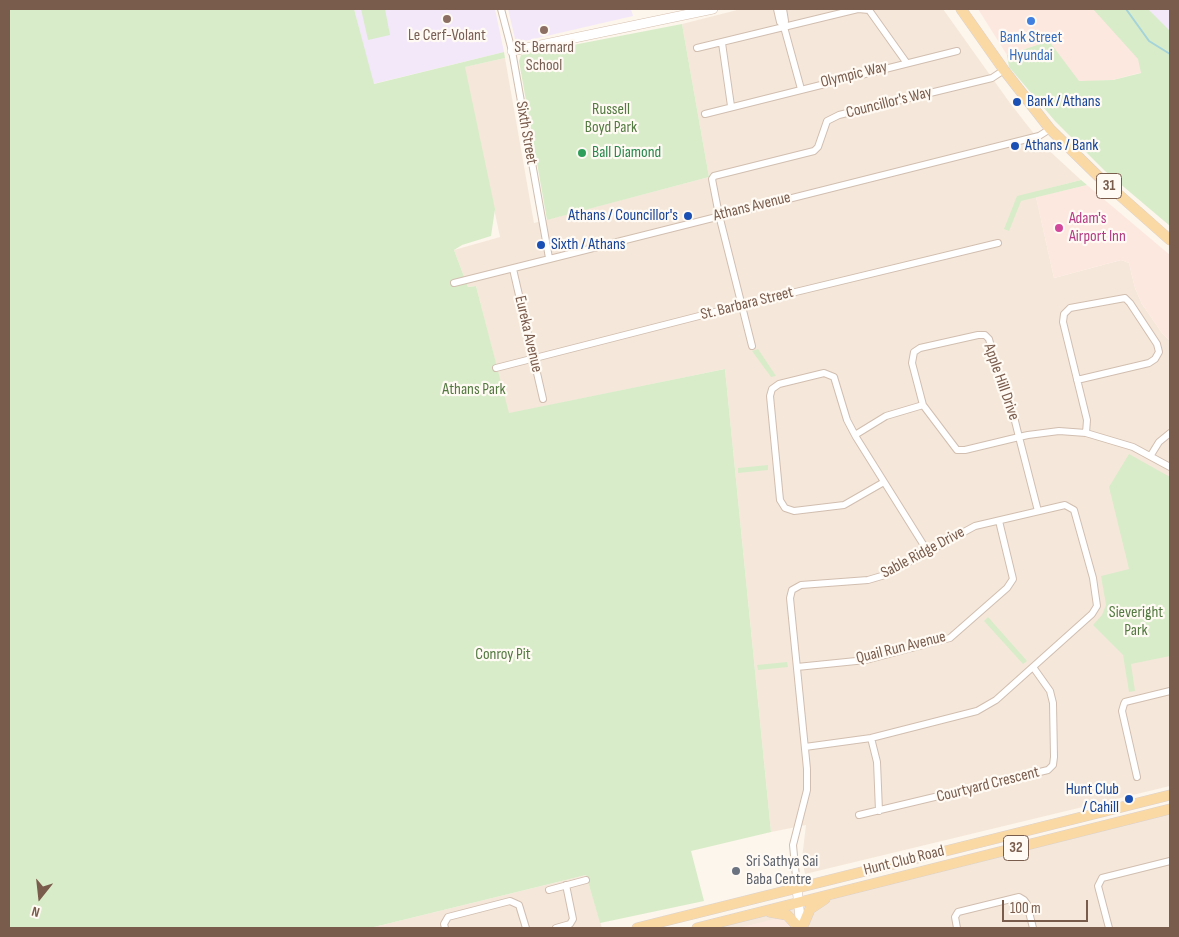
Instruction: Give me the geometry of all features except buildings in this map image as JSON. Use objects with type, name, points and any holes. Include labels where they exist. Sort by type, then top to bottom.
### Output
[{"type":"main road","name":"31","points":[[961,9],[1004,70],[1050,129],[1170,240]]},
{"type":"main road","name":"Hunt Club Road","points":[[637,928],[1170,795]]},
{"type":"main road","name":"Hunt Club Road","points":[[697,928],[1170,809]]},
{"type":"main road","points":[[762,912],[787,915],[801,928],[810,909],[835,894]]},
{"type":"street","name":"Sixth Street","points":[[501,9],[512,51],[549,258]]},
{"type":"street","points":[[512,51],[699,10],[713,9]]},
{"type":"street","name":"Olympic Way","points":[[777,9],[780,22],[784,27],[801,89]]},
{"type":"street","name":"Olympic Way","points":[[783,9],[786,21],[784,27]]},
{"type":"street","name":"Olympic Way","points":[[697,48],[858,9],[869,10],[906,62]]},
{"type":"street","points":[[722,43],[731,106]]},
{"type":"street","name":"Olympic Way","points":[[705,114],[906,62],[957,51]]},
{"type":"street","name":"Councillor's Way","points":[[719,215],[712,179],[714,176],[814,151],[818,147],[827,121],[839,115],[992,78],[1004,70]]},
{"type":"street","name":"Athans Avenue","points":[[454,282],[513,270],[549,258],[1039,136],[1050,129]]},
{"type":"street","points":[[719,215],[752,346]]},
{"type":"street","name":"St. Barbara Street","points":[[496,368],[998,242]]},
{"type":"street","name":"Eureka Avenue","points":[[513,270],[544,400]]},
{"type":"street","points":[[1077,380],[1149,363],[1155,359],[1158,352],[1158,344],[1130,303],[1124,298],[1070,308],[1064,314],[1063,322],[1077,380],[1087,420],[1086,433]]},
{"type":"street","name":"Apple Hill Drive","points":[[1019,437],[989,339],[985,335],[930,346],[914,352],[912,362],[923,405],[957,450],[1058,431],[1086,433],[1116,440],[1151,455],[1170,467]]},
{"type":"street","points":[[884,482],[844,505],[792,511],[782,504],[770,396],[775,386],[824,373],[832,374],[855,435],[928,552]]},
{"type":"street","points":[[855,435],[886,416],[923,405]]},
{"type":"street","points":[[1151,455],[1159,442],[1170,434]]},
{"type":"street","points":[[1019,437],[1038,511]]},
{"type":"street","name":"Sable Ridge Drive","points":[[797,888],[793,845],[807,790],[805,747],[790,598],[792,590],[801,585],[873,579],[896,571],[963,531],[1065,505],[1074,510],[1093,578],[1097,606],[1092,614],[996,700],[977,711],[871,738],[805,747]]},
{"type":"street","name":"Quail Run Avenue","points":[[797,666],[866,660],[950,638],[1008,588],[1013,579],[999,521]]},
{"type":"street","name":"Courtyard Crescent","points":[[859,815],[1048,770],[1052,765],[1054,757],[1053,703],[1050,690],[1033,667]]},
{"type":"street","points":[[1137,776],[1122,711],[1124,704],[1125,702],[1170,691]]},
{"type":"street","points":[[871,738],[877,762],[879,811]]},
{"type":"street","points":[[1108,928],[1098,886],[1102,878],[1170,861]]},
{"type":"street","points":[[549,890],[586,880]]},
{"type":"street","points":[[556,928],[570,924],[573,919],[566,885]]},
{"type":"street","points":[[797,888],[801,928]]},
{"type":"street","points":[[957,928],[956,917],[958,912],[1019,897],[1027,904],[1033,928]]},
{"type":"street","points":[[445,928],[444,924],[448,917],[510,900],[519,905],[526,928]]},
{"type":"shaded area","points":[[354,9],[495,9],[504,52],[373,84]]},
{"type":"shaded area","name":"St. Bernard School","points":[[508,9],[631,9],[633,16],[516,43]]},
{"type":"shaded area","points":[[741,9],[943,9],[1010,103],[1042,144],[1081,180],[1035,192],[1054,278],[1121,260],[1129,263],[1135,288],[1142,304],[1162,333],[1170,341],[1170,786],[805,874],[802,858],[806,825],[771,832],[725,369],[507,414],[476,286],[468,287],[454,250],[500,237],[464,67],[505,58],[534,223],[709,177],[682,24]]},
{"type":"shaded area","points":[[978,9],[1106,9],[1166,66],[1113,80],[1077,82],[1049,41],[1007,55]]},
{"type":"shaded area","points":[[1148,9],[1170,9],[1170,31],[1166,29]]},
{"type":"shaded area","points":[[1087,185],[1170,255],[1170,341],[1162,333],[1142,304],[1135,288],[1129,263],[1121,260],[1054,278],[1036,197]]},
{"type":"shaded area","points":[[1170,814],[1170,928],[715,928],[810,905]]},
{"type":"shaded area","points":[[586,875],[602,928],[370,928]]},
{"type":"shaded area","points":[[782,918],[794,928],[738,928],[775,919]]},
{"type":"green space","name":"Conroy Pit","points":[[9,9],[354,9],[374,84],[504,52],[505,58],[465,67],[495,209],[491,236],[462,245],[454,250],[468,287],[476,286],[509,413],[725,369],[771,832],[691,851],[704,901],[600,923],[586,875],[370,928],[9,928]]},
{"type":"green space","points":[[361,9],[385,9],[390,35],[368,40]]},
{"type":"green space","points":[[1093,9],[1148,9],[1170,31],[1170,226],[1105,171],[1055,121],[1009,67],[1007,55],[1049,41],[1079,81],[1113,80],[1141,73],[1138,59]]},
{"type":"green space","name":"Russell Boyd Park","points":[[682,24],[709,177],[547,220],[519,61],[521,55]]},
{"type":"green space","points":[[1081,180],[1087,185],[1021,201],[1009,231],[1004,229],[1017,196]]},
{"type":"green space","points":[[758,349],[776,376],[771,377],[752,351]]},
{"type":"green space","name":"Sieveright Park","points":[[1129,454],[1170,477],[1170,656],[1131,664],[1135,691],[1129,692],[1123,655],[1093,625],[1102,615],[1106,605],[1101,576],[1129,569],[1109,487]]},
{"type":"green space","points":[[768,465],[768,470],[738,473],[738,468]]},
{"type":"green space","points":[[988,617],[1027,661],[1023,664],[984,621]]},
{"type":"green space","points":[[787,662],[788,667],[758,670],[757,665]]},
{"type":"waterway","points":[[1126,9],[1149,41],[1170,54]]},
{"type":"place","name":"Le Cerf-Volant","points":[[447,19]]},
{"type":"place","name":"Bank Street Hyundai","points":[[1031,21]]},
{"type":"place","name":"St. Bernard School","points":[[544,30]]},
{"type":"place","name":"Bank / Athans","points":[[1017,102]]},
{"type":"place","name":"Athans / Bank","points":[[1015,146]]},
{"type":"place","name":"Ball Diamond","points":[[582,153]]},
{"type":"place","name":"Athans / Councillor's","points":[[688,216]]},
{"type":"place","name":"Adam's Airport Inn","points":[[1059,228]]},
{"type":"place","name":"Sixth / Athans","points":[[541,245]]},
{"type":"place","name":"Hunt Club / Cahill","points":[[1129,799]]},
{"type":"place","name":"Sri Sathya Sai Baba Centre","points":[[736,871]]},
{"type":"park label","name":"Athans Park","points":[[474,390]]}]
